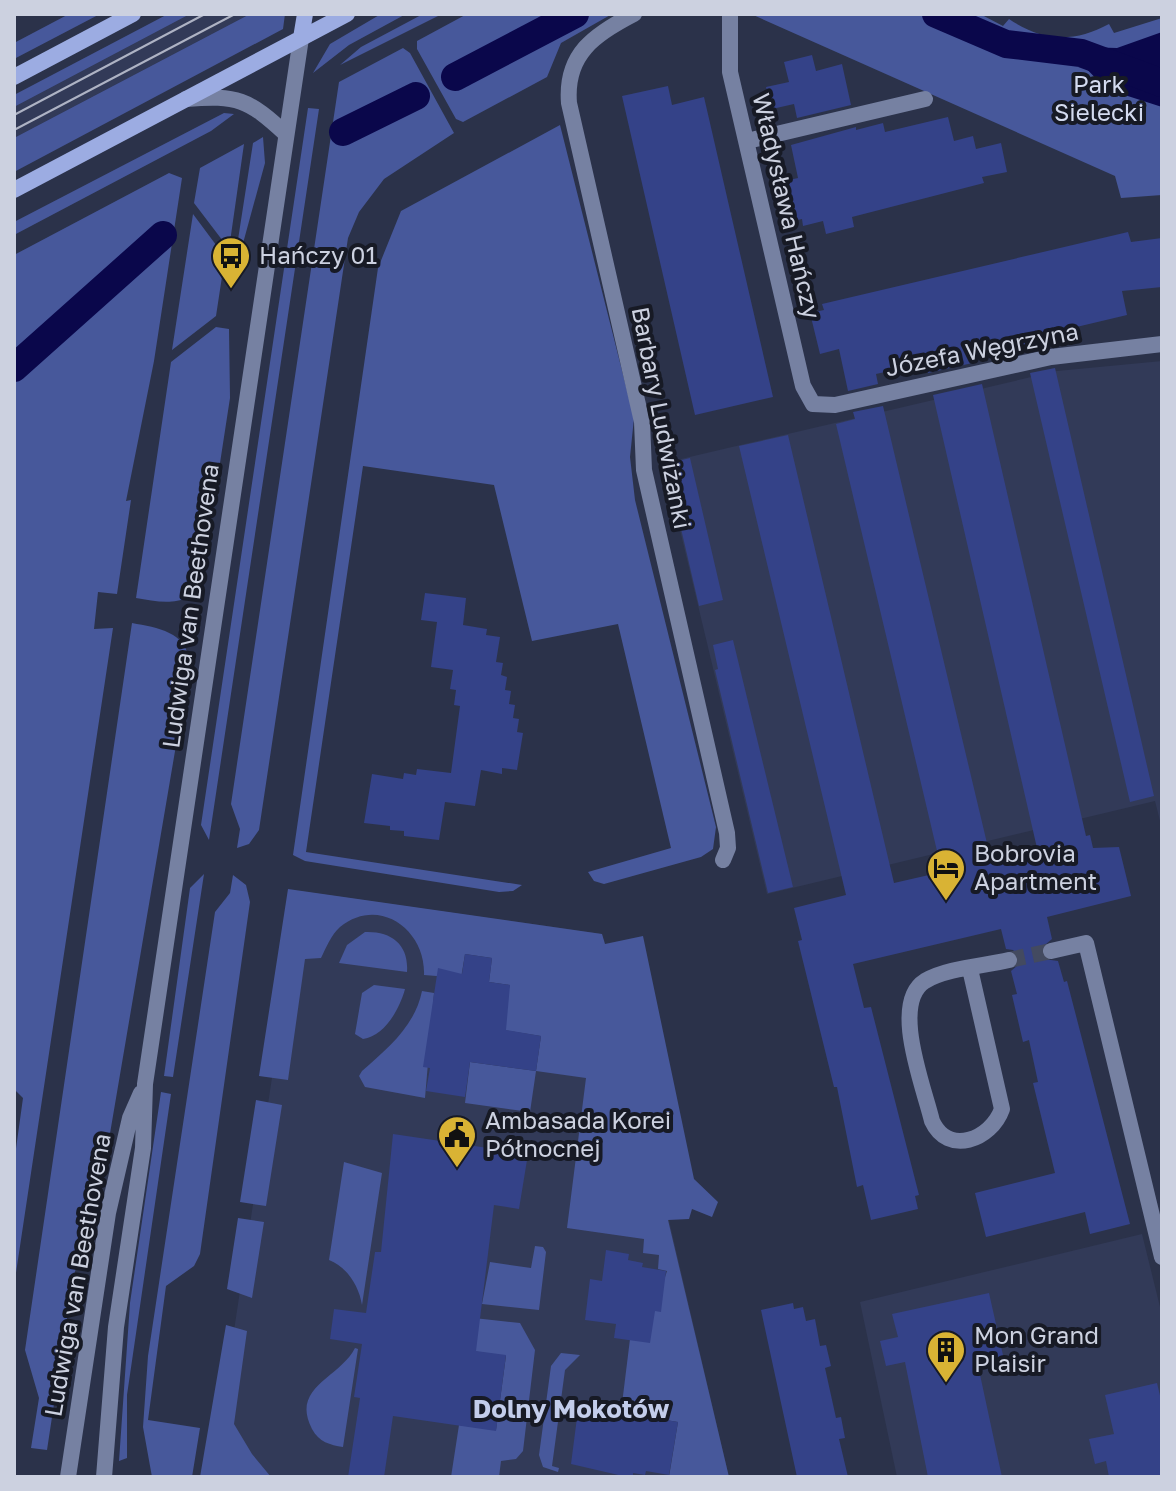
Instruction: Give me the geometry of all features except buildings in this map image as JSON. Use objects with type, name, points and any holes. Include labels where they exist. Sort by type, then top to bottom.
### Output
[{"type":"main road","points":[[14,77],[133,14]]},
{"type":"main road","points":[[301,38],[305,14]]},
{"type":"main road","points":[[14,190],[347,14]]},
{"type":"street","name":"Barbary Ludwiżanki","points":[[634,14],[605,29],[578,53],[570,73],[569,103],[642,422],[644,470],[727,833],[728,848],[723,860]]},
{"type":"street","name":"Władysława Hańczy","points":[[730,14],[729,62],[803,386],[813,404]]},
{"type":"street","name":"Ludwiga van Beethovena","points":[[104,1477],[116,1327],[143,1148],[145,1084],[301,38]]},
{"type":"street","points":[[184,99],[217,97],[244,100],[286,134]]},
{"type":"street","points":[[747,141],[925,99]]},
{"type":"street","name":"Józefa Węgrzyna","points":[[813,404],[835,405],[1051,357],[1162,344]]},
{"type":"street","points":[[1051,951],[1086,943],[1162,1257]]},
{"type":"street","points":[[970,969],[1002,1109],[995,1125],[984,1135],[953,1139],[936,1129],[932,1121],[907,1012],[916,989],[926,981],[970,969],[1009,960]]},
{"type":"street","name":"Ludwiga van Beethovena","points":[[68,1477],[108,1213],[130,1118],[145,1084]]},
{"type":"shaded area","points":[[190,14],[250,14],[14,138],[14,107]]},
{"type":"shaded area","points":[[1162,32],[1162,107],[1106,89],[1079,61],[1083,47],[1117,48]]},
{"type":"shaded area","points":[[1162,361],[1162,829],[1155,801],[767,894],[664,463],[1057,371]]},
{"type":"shaded area","name":"Ambasada Korei Północnej","points":[[300,891],[602,934],[729,1477],[255,1477],[220,1424]]},
{"type":"shaded area","points":[[1142,1234],[1162,1315],[1162,1477],[897,1477],[860,1302]]},
{"type":"green space","points":[[69,14],[100,14],[14,59],[14,43]]},
{"type":"green space","points":[[168,14],[190,14],[14,107],[14,95]]},
{"type":"green space","points":[[250,14],[285,14],[283,29],[14,172],[14,138]]},
{"type":"green space","points":[[381,14],[406,14],[349,45],[313,73],[330,44]]},
{"type":"green space","points":[[423,14],[442,14],[340,65],[361,47]]},
{"type":"green space","points":[[467,14],[612,14],[561,43],[547,77],[463,122],[456,119],[417,49],[417,41]]},
{"type":"green space","name":"Park Sielecki","points":[[751,14],[980,14],[1003,26],[1009,19],[1034,32],[1059,37],[1083,34],[1109,24],[1114,33],[1162,18],[1162,195],[1121,198],[1115,176]]},
{"type":"green space","points":[[403,48],[410,53],[454,133],[384,179],[359,212],[348,238],[259,830],[249,844],[237,848],[240,829],[231,804],[339,82]]},
{"type":"green space","points":[[308,108],[319,109],[209,840],[201,825]]},
{"type":"green space","points":[[224,113],[234,114],[211,131],[14,235],[14,222]]},
{"type":"green space","points":[[560,125],[634,418],[630,457],[635,500],[716,827],[713,849],[701,857],[604,884],[594,881],[588,872],[671,848],[618,624],[532,641],[494,485],[363,466],[306,852],[522,885],[513,891],[499,892],[305,861],[293,855],[378,268],[401,211]]},
{"type":"green space","points":[[263,137],[265,163],[242,247],[237,246],[253,143]]},
{"type":"green space","points":[[244,144],[229,249],[194,203],[200,168]]},
{"type":"green space","points":[[169,173],[182,178],[154,361],[126,501],[131,500],[117,594],[98,592],[94,629],[113,628],[14,1286],[14,1163],[23,1098],[14,1089],[14,255]]},
{"type":"green space","points":[[193,214],[225,257],[216,316],[172,350]]},
{"type":"green space","points":[[216,327],[229,329],[230,398],[202,580],[190,596],[182,599],[164,602],[136,598],[171,362]]},
{"type":"green space","points":[[132,623],[161,629],[177,638],[183,644],[190,663],[106,1157],[73,1279],[47,1450],[31,1448],[39,1398],[25,1350]]},
{"type":"green space","points":[[204,874],[173,1077],[164,1076],[190,888]]},
{"type":"green space","points":[[233,875],[246,885],[250,902],[200,1254],[194,1266],[166,1286],[148,1420],[200,1428],[192,1477],[152,1477],[143,1427],[148,1356],[215,912],[230,893]]},
{"type":"green space","points":[[288,889],[602,934],[605,944],[643,936],[694,1179],[718,1202],[712,1217],[692,1209],[689,1219],[668,1220],[729,1477],[669,1477],[678,1422],[654,1418],[655,1413],[621,1412],[630,1339],[654,1311],[667,1271],[658,1269],[659,1255],[643,1253],[644,1239],[567,1228],[586,1078],[536,1071],[541,1036],[497,1029],[510,985],[489,982],[492,958],[465,954],[461,978],[424,975],[423,959],[417,944],[398,922],[370,915],[355,918],[337,930],[321,958],[305,959],[288,1080],[259,1076]]},
{"type":"green space","points":[[365,932],[383,934],[397,942],[405,954],[407,972],[339,963],[347,945]]},
{"type":"green space","points":[[374,985],[405,989],[385,1027],[363,1039],[355,1034],[362,993]]},
{"type":"green space","points":[[422,991],[434,993],[425,1098],[365,1087],[359,1076],[407,1026]]},
{"type":"green space","points":[[470,1062],[536,1071],[530,1112],[465,1103]]},
{"type":"green space","points":[[161,1092],[171,1094],[127,1395],[127,1458],[119,1461],[130,1303]]},
{"type":"green space","points":[[256,1100],[282,1105],[266,1206],[240,1202]]},
{"type":"green space","points":[[344,1162],[382,1173],[362,1305],[351,1278],[329,1260]]},
{"type":"green space","points":[[238,1218],[264,1222],[252,1298],[227,1289]]},
{"type":"green space","points":[[535,1246],[543,1247],[546,1252],[539,1310],[482,1304],[490,1262],[531,1268]]},
{"type":"green space","points":[[456,1316],[520,1323],[535,1350],[523,1451],[516,1459],[501,1461],[499,1477],[451,1477],[459,1425],[496,1430],[506,1356],[452,1348]]},
{"type":"green space","points":[[226,1325],[247,1331],[234,1424],[252,1454],[271,1477],[200,1477]]},
{"type":"green space","points":[[355,1348],[358,1349],[343,1447],[318,1437],[307,1415],[307,1403],[312,1393]]},
{"type":"green space","points":[[561,1353],[580,1355],[565,1370],[552,1466],[559,1468],[558,1472],[543,1467],[539,1455],[551,1366]]},
{"type":"waterway","points":[[455,77],[575,14]]},
{"type":"waterway","points":[[936,14],[1006,44],[1081,53],[1162,83]]},
{"type":"waterway","points":[[343,132],[416,96]]},
{"type":"waterway","points":[[14,368],[163,235]]},
{"type":"tunnel","points":[[1009,960],[1051,951]]},
{"type":"tram line","points":[[14,115],[205,14]]},
{"type":"tram line","points":[[14,130],[235,14]]},
{"type":"place","name":"Hańczy 01","points":[[231,290]]},
{"type":"place","name":"Bobrovia Apartment","points":[[946,902]]},
{"type":"place","name":"Ambasada Korei Północnej","points":[[457,1169]]},
{"type":"place","name":"Mon Grand Plaisir","points":[[946,1384]]},
{"type":"district","name":"Dolny Mokotów","points":[[571,1409]]}]
